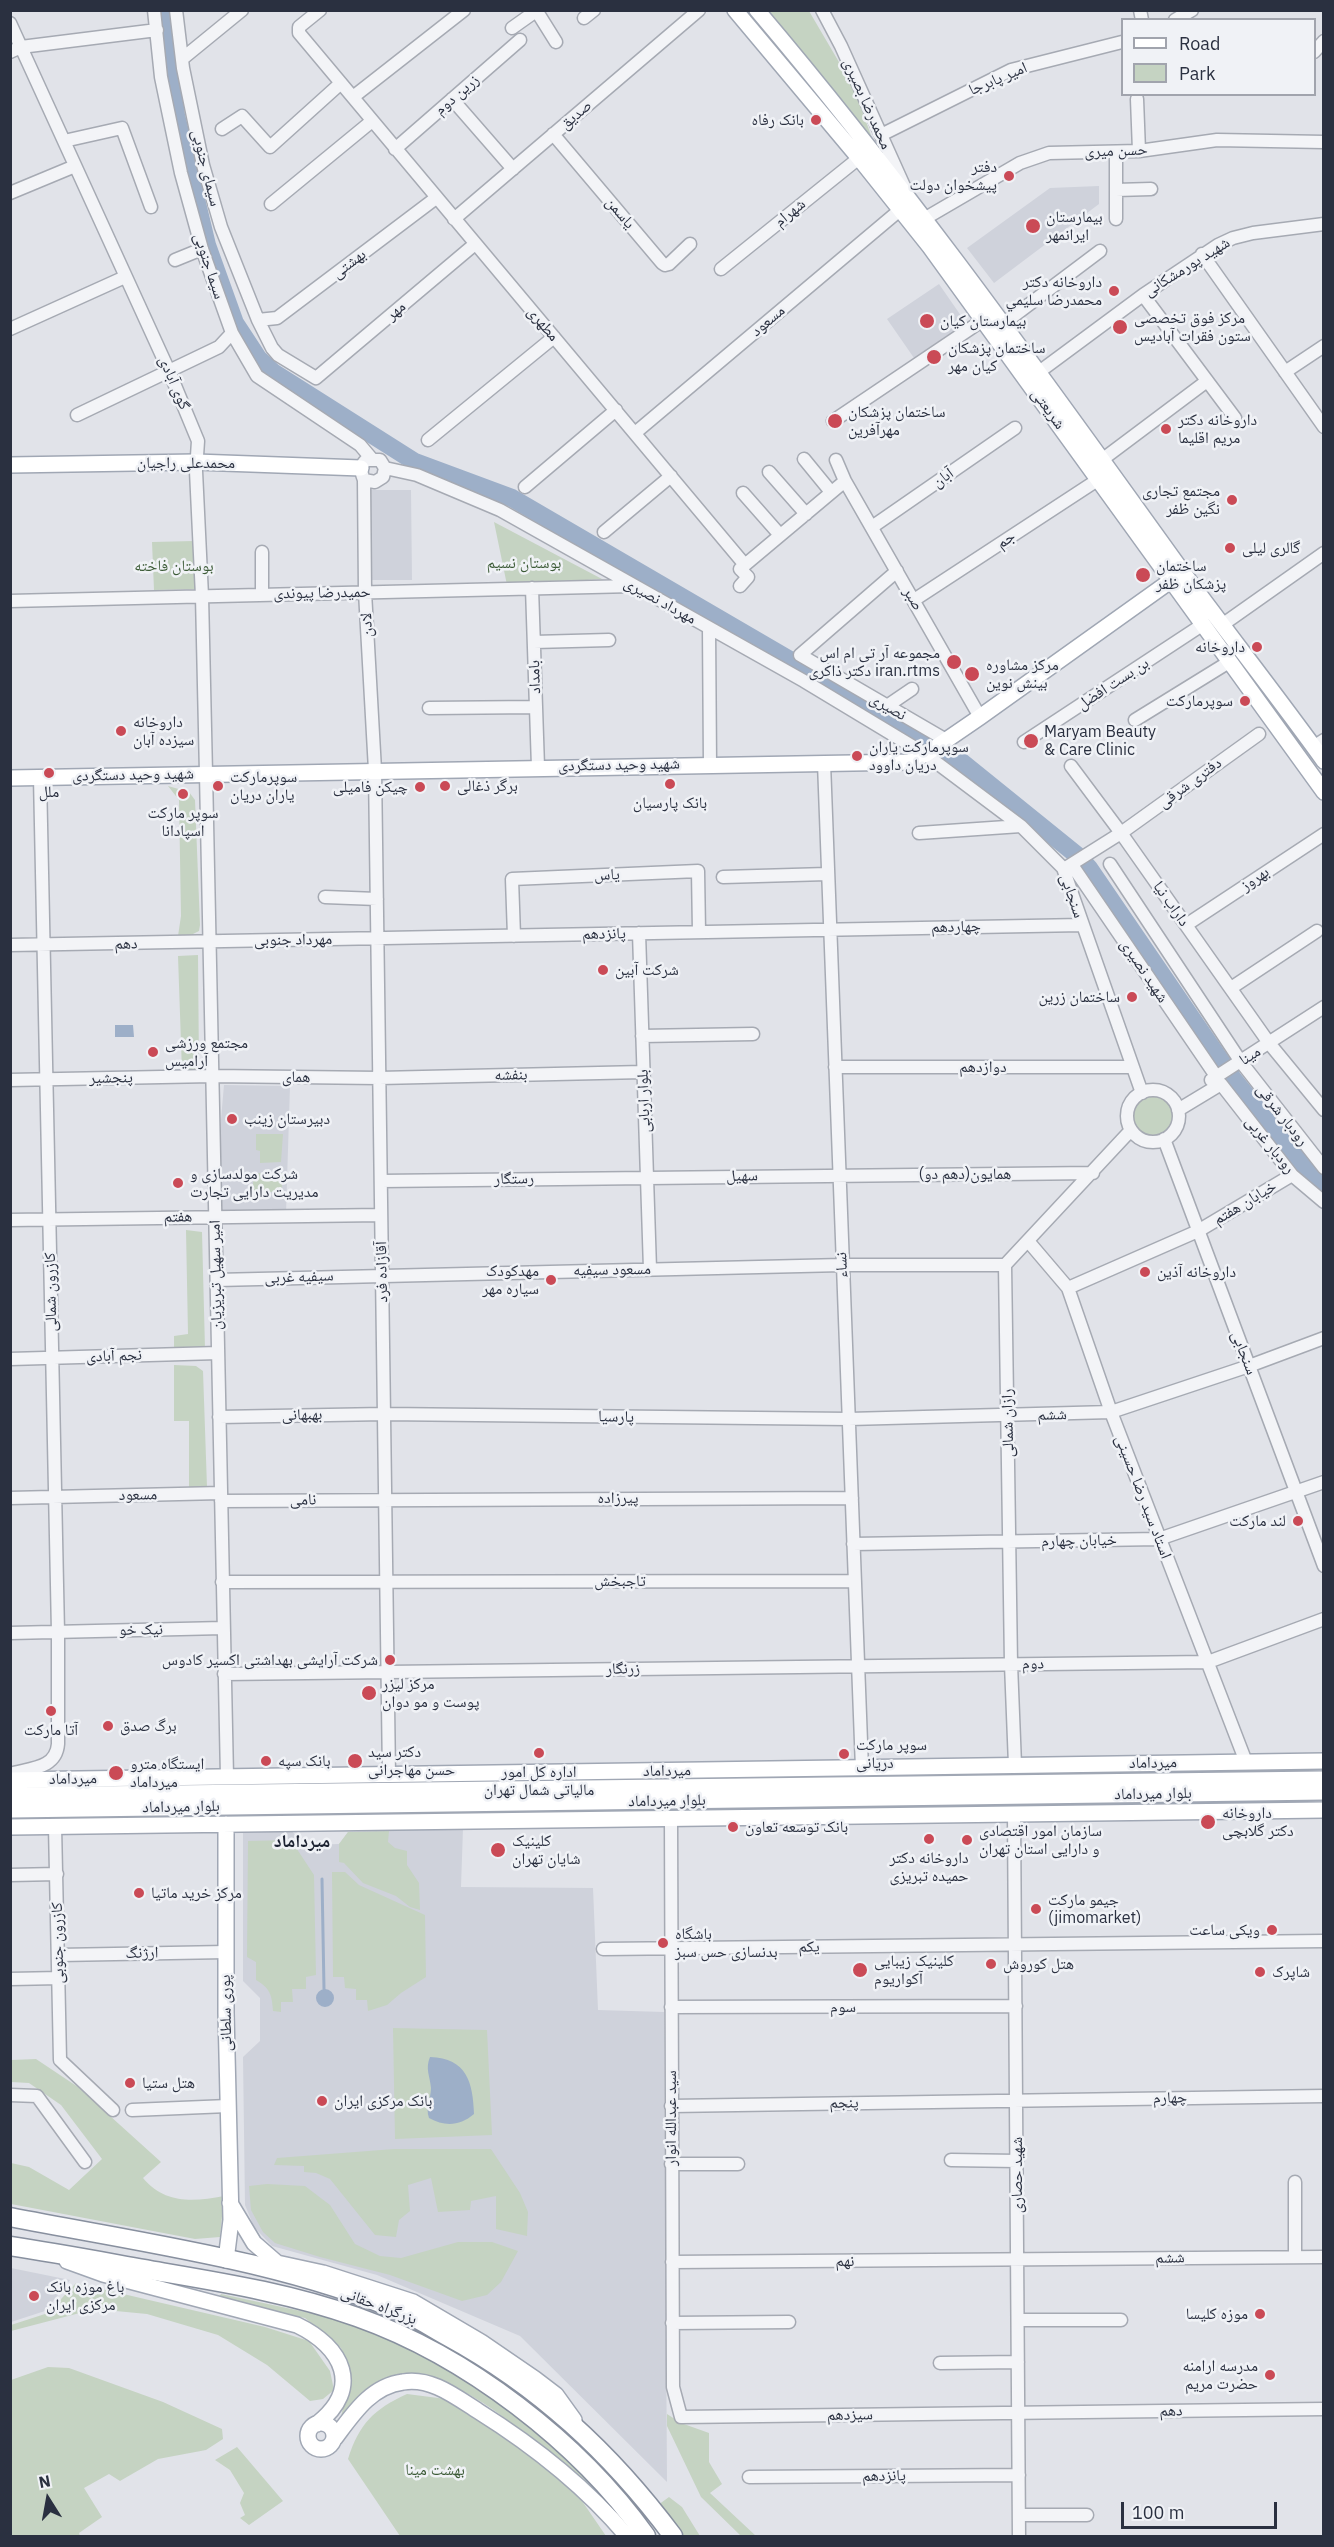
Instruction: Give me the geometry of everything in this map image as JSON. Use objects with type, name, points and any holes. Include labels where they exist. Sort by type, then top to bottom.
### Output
[{"type":"highway","name":"بزرگراه حقانی","points":[[10,2217],[226,2260],[323,2284],[408,2315],[475,2351],[530,2388],[585,2434],[643,2496],[673,2536]]},
{"type":"highway","name":"بزرگراه حقانی","points":[[10,2246],[268,2291],[358,2318],[437,2353],[515,2405],[570,2448],[626,2508],[646,2536]]},
{"type":"main road","name":"شریعتی","points":[[735,10],[859,158],[924,219],[1003,324],[1103,459],[1203,625],[1323,792]]},
{"type":"main road","name":"شریعتی","points":[[757,10],[870,147],[984,320],[1099,479],[1178,582],[1222,625],[1275,695],[1318,743],[1323,761]]},
{"type":"main road","name":"محمدعلی راجیان","points":[[10,465],[364,470]]},
{"type":"main road","name":"محمدعلی راجیان","points":[[10,472],[196,467]]},
{"type":"main road","name":"شهید وحید دستگردی","points":[[10,778],[909,762],[981,717],[1149,596],[1178,582]]},
{"type":"main road","points":[[1261,705],[1275,695]]},
{"type":"main road","name":"میرداماد","points":[[10,1780],[1323,1761]]},
{"type":"main road","points":[[475,1773],[505,1790]]},
{"type":"main road","name":"بلوار میرداماد","points":[[10,1795],[1323,1779]]},
{"type":"main road","name":"بلوار میرداماد","points":[[10,1810],[1323,1792]]},
{"type":"main road","points":[[10,1827],[1323,1810]]},
{"type":"main road","name":"پوری سلطانی","points":[[226,1824],[230,2203],[226,2260]]},
{"type":"main road","points":[[230,2203],[254,2243],[277,2263],[323,2273],[413,2302],[481,2342],[535,2379],[556,2396],[585,2434]]},
{"type":"main road","points":[[36,2250],[103,2274],[309,2330],[333,2350],[342,2368],[343,2377],[343,2387],[336,2403],[308,2433],[312,2445],[319,2449],[328,2448],[362,2404],[374,2394],[403,2382],[427,2383],[446,2391],[523,2439],[586,2492],[627,2536]]},
{"type":"main road","points":[[317,2424],[330,2425],[335,2438]]},
{"type":"street","name":"سیما جنوبی","points":[[154,10],[161,77],[178,163],[202,249],[232,333],[257,376],[360,446],[364,470],[380,460],[385,468]]},
{"type":"street","name":"سیمای جنوبی","points":[[176,10],[182,59],[206,175],[221,227],[258,320]]},
{"type":"street","points":[[182,59],[242,10]]},
{"type":"street","name":"مطهری","points":[[320,10],[299,27],[299,33],[745,565]]},
{"type":"street","points":[[353,98],[464,10]]},
{"type":"street","name":"صدیق","points":[[454,219],[699,10]]},
{"type":"street","name":"محمدرضا بصیری","points":[[822,10],[842,46],[881,135],[907,203]]},
{"type":"street","points":[[1178,18],[1192,10]]},
{"type":"street","points":[[512,28],[536,11],[556,42]]},
{"type":"street","name":"گوی آبادی","points":[[10,23],[16,50],[64,141],[169,371],[198,441],[196,467],[206,774]]},
{"type":"street","points":[[16,50],[157,30]]},
{"type":"street","name":"زرین دوم","points":[[395,149],[520,40]]},
{"type":"street","name":"امیر پابرجا","points":[[881,135],[1011,70],[1121,42]]},
{"type":"street","points":[[222,129],[242,116],[270,147],[341,82]]},
{"type":"street","points":[[452,99],[513,169]]},
{"type":"street","points":[[1137,99],[1139,151]]},
{"type":"street","points":[[271,204],[372,121]]},
{"type":"street","points":[[64,141],[122,128],[151,207]]},
{"type":"street","name":"یاسمن","points":[[554,134],[662,263],[669,264],[690,244]]},
{"type":"street","name":"حسن میری","points":[[924,219],[1034,157],[1049,153],[1139,151],[1217,140],[1323,142]]},
{"type":"street","points":[[1116,152],[1116,219]]},
{"type":"street","name":"شهرام","points":[[721,268],[859,158]]},
{"type":"street","points":[[10,193],[75,166]]},
{"type":"street","points":[[1116,190],[1151,189]]},
{"type":"street","name":"بهشتی","points":[[258,320],[277,318],[436,198]]},
{"type":"street","name":"مسعود","points":[[635,433],[907,203]]},
{"type":"street","name":"شهید پورمشکانی","points":[[1039,372],[1202,254],[1233,238],[1252,233],[1323,224]]},
{"type":"street","name":"مهر","points":[[258,320],[274,351],[316,378],[476,244]]},
{"type":"street","points":[[174,260],[202,249]]},
{"type":"street","points":[[1003,324],[1100,251]]},
{"type":"street","points":[[1202,254],[1323,427]]},
{"type":"street","points":[[10,329],[125,277]]},
{"type":"street","points":[[1143,295],[1235,418]]},
{"type":"street","points":[[834,421],[984,320]]},
{"type":"street","points":[[77,415],[219,346],[232,333]]},
{"type":"street","points":[[429,440],[554,337]]},
{"type":"street","points":[[1285,372],[1323,346]]},
{"type":"street","points":[[1103,459],[1207,381]]},
{"type":"street","points":[[525,488],[616,410]]},
{"type":"street","name":"آبان","points":[[872,527],[1015,428]]},
{"type":"street","points":[[804,459],[831,492]]},
{"type":"street","name":"صبر","points":[[836,460],[845,481],[981,717]]},
{"type":"street","points":[[364,470],[375,482],[383,477],[385,468]]},
{"type":"street","name":"مهرداد نصیری","points":[[385,468],[417,475],[500,510],[804,681],[935,747]]},
{"type":"street","name":"لادن","points":[[364,470],[365,592],[375,770]]},
{"type":"street","points":[[769,472],[806,514]]},
{"type":"street","points":[[604,532],[671,476]]},
{"type":"street","name":"جم","points":[[914,600],[1099,479]]},
{"type":"street","points":[[740,586],[748,577],[740,569],[845,481]]},
{"type":"street","points":[[743,493],[780,535]]},
{"type":"street","points":[[262,552],[262,595]]},
{"type":"street","points":[[1222,625],[1323,553]]},
{"type":"street","name":"نصیری","points":[[897,571],[800,654],[887,706],[935,747]]},
{"type":"street","name":"حمیدرضا پیوندی","points":[[10,601],[634,586]]},
{"type":"street","name":"بامداد","points":[[532,588],[538,767]]},
{"type":"street","name":"بن بست افضل","points":[[1024,742],[1203,625]]},
{"type":"street","points":[[709,628],[710,764]]},
{"type":"street","points":[[534,642],[609,640]]},
{"type":"street","points":[[1135,720],[1229,662]]},
{"type":"street","points":[[887,706],[912,689]]},
{"type":"street","points":[[429,708],[536,707]]},
{"type":"street","name":"دفتری شرقی","points":[[1068,867],[1121,833],[1258,734]]},
{"type":"street","name":"سنجابی","points":[[935,747],[1068,867],[1082,924],[1142,1093]]},
{"type":"street","name":"نساء","points":[[824,763],[862,1768]]},
{"type":"street","name":"داراب نیا","points":[[1071,766],[1269,1043]]},
{"type":"street","name":"آقازاده فرد","points":[[375,770],[389,1775]]},
{"type":"street","name":"امیر سهیل تبریزیان","points":[[206,774],[227,1777]]},
{"type":"street","name":"کازرون شمالی","points":[[10,1774],[50,1763],[58,1752],[58,1632],[40,777]]},
{"type":"street","points":[[919,833],[1021,826]]},
{"type":"street","name":"بهروز","points":[[1186,925],[1323,834]]},
{"type":"street","name":"شهید نصیری","points":[[1110,864],[1241,1062]]},
{"type":"street","name":"شهید نصیری","points":[[1068,867],[1219,1080]]},
{"type":"street","name":"یاس","points":[[514,936],[512,879],[698,871],[699,932]]},
{"type":"street","points":[[723,877],[827,874]]},
{"type":"street","points":[[325,897],[377,899]]},
{"type":"street","name":"چهاردهم","points":[[830,930],[1082,924]]},
{"type":"street","name":"پانزدهم","points":[[378,938],[830,930]]},
{"type":"street","points":[[1231,988],[1317,931]]},
{"type":"street","name":"بلوار اربابی","points":[[639,933],[650,1269]]},
{"type":"street","name":"مهرداد جنوبی","points":[[208,942],[378,938]]},
{"type":"street","name":"دهم","points":[[10,945],[208,942]]},
{"type":"street","name":"مینا","points":[[1177,1107],[1323,1007]]},
{"type":"street","points":[[642,1036],[753,1034]]},
{"type":"street","points":[[1269,1043],[1323,1110]]},
{"type":"street","name":"رودبار شرقی","points":[[1241,1062],[1323,1168]]},
{"type":"street","name":"دوازدهم","points":[[835,1067],[1132,1067]]},
{"type":"street","name":"بنفشه","points":[[379,1078],[643,1072]]},
{"type":"street","name":"همای","points":[[212,1076],[379,1078]]},
{"type":"street","name":"پنجشیر","points":[[10,1080],[212,1076]]},
{"type":"street","name":"رودبار غربی","points":[[1219,1080],[1292,1174],[1323,1202]]},
{"type":"street","points":[[1149,1091],[1164,1093],[1177,1107],[1178,1124],[1164,1139],[1149,1142],[1142,1140],[1131,1130],[1127,1113],[1129,1105],[1142,1093],[1149,1091]]},
{"type":"street","points":[[1005,1265],[1131,1130]]},
{"type":"street","name":"سنجابی","points":[[1164,1139],[1323,1566]]},
{"type":"street","name":"همایون(دهم دو)","points":[[838,1174],[1093,1173]]},
{"type":"street","name":"سهیل","points":[[647,1178],[838,1174]]},
{"type":"street","name":"خیابان هفتم","points":[[1068,1288],[1198,1230],[1292,1174]]},
{"type":"street","name":"رستگار","points":[[381,1181],[647,1178]]},
{"type":"street","name":"هفتم","points":[[10,1220],[381,1215]]},
{"type":"street","name":"استاد سید رضا حسینی","points":[[1028,1241],[1068,1288],[1111,1412],[1246,1762]]},
{"type":"street","name":"مسعود سیفیه","points":[[382,1275],[843,1265],[1005,1265]]},
{"type":"street","name":"رازان شمالی","points":[[1005,1265],[1011,1664],[1015,1765]]},
{"type":"street","name":"سیفیه غربی","points":[[217,1280],[382,1275]]},
{"type":"street","points":[[1249,1366],[1323,1338]]},
{"type":"street","name":"نجم آبادی","points":[[10,1359],[218,1353]]},
{"type":"street","name":"ششم","points":[[849,1419],[1111,1412],[1249,1366]]},
{"type":"street","name":"پارسیا","points":[[384,1414],[849,1419]]},
{"type":"street","name":"بهبهانی","points":[[219,1417],[384,1414]]},
{"type":"street","points":[[1296,1492],[1323,1482]]},
{"type":"street","name":"خیابان چهارم","points":[[853,1544],[1159,1539],[1296,1492]]},
{"type":"street","name":"مسعود","points":[[10,1498],[221,1497]]},
{"type":"street","name":"نامی","points":[[221,1497],[385,1499]]},
{"type":"street","name":"پیرزاده","points":[[385,1499],[852,1498]]},
{"type":"street","name":"تاجبخش","points":[[222,1582],[855,1581]]},
{"type":"street","name":"دوم","points":[[858,1666],[1208,1662],[1323,1619]]},
{"type":"street","name":"نیک خو","points":[[10,1633],[223,1628]]},
{"type":"street","name":"زرنگار","points":[[224,1674],[858,1666]]},
{"type":"street","name":"شهید حصاری","points":[[1014,1814],[1019,2536]]},
{"type":"street","name":"سید عبدالله انوار","points":[[670,1819],[672,2323],[674,2387],[681,2417]]},
{"type":"street","name":"کازرون جنوبی","points":[[55,1826],[60,2060],[113,2110]]},
{"type":"street","points":[[10,1875],[57,1874]]},
{"type":"street","points":[[1015,1944],[1323,1941]]},
{"type":"street","name":"یکم","points":[[603,1949],[1015,1944]]},
{"type":"street","name":"ارژنگ","points":[[59,1955],[226,1952]]},
{"type":"street","points":[[10,1979],[60,1978]]},
{"type":"street","name":"سوم","points":[[671,2007],[1016,2006]]},
{"type":"street","points":[[10,2095],[37,2096],[84,2162]]},
{"type":"street","name":"چهارم","points":[[1016,2101],[1323,2096]]},
{"type":"street","name":"پنجم","points":[[671,2106],[1016,2101]]},
{"type":"street","points":[[132,2110],[228,2106]]},
{"type":"street","points":[[951,2160],[1017,2161]]},
{"type":"street","points":[[671,2164],[738,2164]]},
{"type":"street","points":[[1295,2182],[1295,2257]]},
{"type":"street","name":"ششم","points":[[1017,2260],[1323,2257]]},
{"type":"street","name":"نهم","points":[[672,2262],[1017,2260]]},
{"type":"street","points":[[1018,2320],[1121,2320]]},
{"type":"street","points":[[672,2323],[789,2322]]},
{"type":"street","points":[[940,2363],[1018,2362]]},
{"type":"street","name":"دهم","points":[[1018,2413],[1323,2409]]},
{"type":"street","name":"سیزدهم","points":[[681,2417],[1018,2413]]},
{"type":"street","name":"پانزدهم","points":[[749,2477],[1019,2475]]},
{"type":"street","points":[[1019,2515],[1088,2515]]},
{"type":"shaded area","name":"بیمارستان ایرانمهر","points":[[1099,186],[1099,204],[994,283],[967,248],[1050,188]]},
{"type":"shaded area","name":"بیمارستان کیان","points":[[939,284],[966,323],[914,358],[887,319]]},
{"type":"shaded area","points":[[371,490],[411,490],[412,580],[371,580]]},
{"type":"shaded area","points":[[224,1085],[290,1086],[286,1213],[220,1214],[218,1154]]},
{"type":"shaded area","points":[[463,1828],[461,1887],[593,1888],[598,2010],[664,2012],[667,2482],[520,2336],[377,2275],[272,2246],[254,2227],[245,2205],[243,2057],[260,2041],[260,1998],[243,1981],[243,1832],[291,1830],[304,1845],[339,1844],[348,1832]]},
{"type":"shaded area","name":"باغ موزه بانک مرکزی ایران","points":[[11,2268],[70,2280],[45,2311],[11,2322]]},
{"type":"green space","points":[[767,11],[809,11],[853,86],[872,138],[835,97]]},
{"type":"green space","name":"بوستان نسیم","points":[[494,522],[602,579],[507,585]]},
{"type":"green space","name":"بوستان فاخته","points":[[194,541],[195,589],[154,590],[152,542]]},
{"type":"green space","points":[[168,786],[189,792],[195,800],[200,925],[199,931],[187,937],[178,936],[181,916],[179,800]]},
{"type":"green space","points":[[198,955],[199,1070],[182,1072],[178,956]]},
{"type":"green space","points":[[1153,1096],[1161,1097],[1167,1102],[1172,1108],[1172,1124],[1167,1130],[1161,1135],[1153,1136],[1145,1135],[1139,1130],[1134,1124],[1133,1116],[1134,1108],[1139,1102],[1145,1097]]},
{"type":"green space","points":[[256,1134],[283,1134],[281,1162],[260,1163],[260,1151],[256,1150]]},
{"type":"green space","points":[[253,1173],[285,1173],[285,1178],[282,1179],[282,1192],[253,1192]]},
{"type":"green space","points":[[186,1230],[202,1232],[205,1349],[174,1350],[174,1336],[188,1334]]},
{"type":"green space","points":[[174,1365],[196,1366],[203,1371],[207,1487],[189,1487],[189,1421],[174,1421]]},
{"type":"green space","points":[[389,1831],[388,1842],[395,1848],[407,1851],[407,1865],[419,1883],[420,1910],[410,1907],[396,1896],[363,1883],[344,1863],[339,1862],[339,1844],[348,1832]]},
{"type":"green space","points":[[291,1840],[314,1875],[316,1975],[306,1977],[306,1989],[292,1989],[293,2002],[281,2002],[281,2012],[273,2011],[269,1993],[256,1980],[256,1962],[247,1957],[248,1841]]},
{"type":"green space","points":[[332,1872],[345,1872],[359,1885],[425,1915],[426,1977],[387,2005],[368,2011],[367,2000],[356,2000],[356,1989],[345,1988],[344,1977],[333,1977]]},
{"type":"green space","points":[[393,2028],[487,2030],[492,2135],[395,2139]]},
{"type":"green space","points":[[36,2059],[78,2087],[161,2162],[143,2178],[161,2193],[170,2197],[191,2200],[224,2196],[220,2237],[195,2239],[11,2204],[11,2163],[29,2167],[69,2190],[102,2159],[61,2105],[29,2083],[11,2082],[11,2060]]},
{"type":"green space","points":[[394,2149],[491,2149],[520,2193],[528,2212],[527,2236],[496,2229],[496,2196],[471,2201],[470,2210],[438,2212],[431,2178],[408,2185],[410,2211],[399,2220],[396,2237],[375,2235],[330,2179],[316,2173],[304,2172],[304,2166],[274,2165],[277,2158]]},
{"type":"green space","points":[[267,2184],[305,2186],[330,2205],[355,2244],[380,2256],[401,2258],[458,2242],[492,2242],[518,2251],[501,2282],[487,2295],[462,2301],[390,2275],[275,2243],[263,2232],[251,2210],[249,2186]]},
{"type":"green space","points":[[76,2283],[265,2327],[309,2341],[330,2371],[334,2390],[323,2399],[310,2401],[267,2365],[218,2335],[147,2314],[95,2309],[11,2331],[11,2325],[48,2313]]},
{"type":"green space","points":[[221,2294],[329,2317],[371,2329],[450,2369],[539,2429],[600,2489],[594,2496],[500,2414],[443,2382],[416,2375],[391,2377],[370,2388],[341,2416],[350,2381],[341,2348],[305,2318],[217,2300]]},
{"type":"green space","points":[[48,2367],[69,2368],[163,2402],[222,2429],[223,2439],[206,2450],[158,2459],[120,2481],[109,2474],[84,2488],[102,2517],[79,2533],[80,2536],[11,2536],[11,2380]]},
{"type":"green space","name":"بهشت مينا","points":[[407,2394],[446,2399],[526,2447],[582,2501],[606,2536],[400,2536],[348,2459],[357,2436],[369,2419],[385,2406]]},
{"type":"green space","points":[[667,2414],[681,2423],[709,2433],[709,2462],[722,2484],[710,2493],[756,2536],[741,2536],[701,2497],[667,2426]]},
{"type":"green space","points":[[237,2447],[283,2501],[249,2525],[240,2518],[245,2515],[240,2503],[244,2493],[230,2470],[215,2460]]},
{"type":"green space","points":[[669,2497],[682,2507],[700,2536],[680,2536],[658,2505]]},
{"type":"water","points":[[115,1025],[133,1025],[134,1037],[115,1037]]},
{"type":"water","points":[[325,1989],[331,1992],[334,1998],[331,2004],[325,2007],[319,2004],[316,1998],[319,1992]]},
{"type":"water","points":[[430,2057],[452,2062],[466,2074],[472,2092],[474,2114],[469,2118],[458,2123],[447,2124],[429,2118],[431,2088],[428,2065]]},
{"type":"waterway","points":[[162,10],[176,115],[207,245],[235,323],[258,358],[273,372],[415,462],[512,498],[953,755],[1078,856],[1089,868],[1234,1080],[1310,1174],[1324,1186]]},
{"type":"waterway","points":[[322,1879],[324,1989]]},
{"type":"place","name":"بانک رفاه","points":[[816,120]]},
{"type":"place","name":"دفتر پیشخوان دولت","points":[[1009,176]]},
{"type":"place","name":"بیمارستان ایرانمهر","points":[[1033,226]]},
{"type":"place","name":"داروخانه دكتر محمدرضا سليمي","points":[[1114,291]]},
{"type":"place","name":"بیمارستان کیان","points":[[927,321]]},
{"type":"place","name":"مرکز فوق تخصصی ستون فقرات آبادیس","points":[[1120,327]]},
{"type":"place","name":"ساختمان پزشکان کیان مهر","points":[[934,357]]},
{"type":"place","name":"ساختمان پزشکان مهرآفرین","points":[[835,421]]},
{"type":"place","name":"داروخانه دکتر مریم اقلیما","points":[[1166,429]]},
{"type":"place","name":"مجتمع تجاری نگین ظفر","points":[[1232,500]]},
{"type":"place","name":"گالری لیلی","points":[[1230,548]]},
{"type":"place","name":"ساختمان پزشکان ظفر","points":[[1143,575]]},
{"type":"place","name":"داروخانه","points":[[1257,647]]},
{"type":"place","name":"مجموعه آر تی ام اس دکتر ذاکری iran.rtms","points":[[954,662]]},
{"type":"place","name":"مرکز مشاوره بینش نوین","points":[[972,674]]},
{"type":"place","name":"سوپرمارکت","points":[[1245,701]]},
{"type":"place","name":"داروخانه سیزده آبان","points":[[121,731]]},
{"type":"place","name":"Maryam Beauty & Care Clinic","points":[[1031,741]]},
{"type":"place","name":"سوپرمارکت یاران دریان داوود","points":[[857,756]]},
{"type":"place","name":"ملل","points":[[49,773]]},
{"type":"place","name":"بانک پارسیان","points":[[670,784]]},
{"type":"place","name":"سوپرمارکت یاران دریان","points":[[218,786]]},
{"type":"place","name":"برگر ذغالی","points":[[445,786]]},
{"type":"place","name":"چیکن فامیلی","points":[[420,787]]},
{"type":"place","name":"سوپر مارکت اسپادانا","points":[[183,794]]},
{"type":"place","name":"شرکت آبین","points":[[603,970]]},
{"type":"place","name":"ساختمان زرین","points":[[1132,997]]},
{"type":"place","name":"مجتمع ورزشی آرامیس","points":[[153,1052]]},
{"type":"place","name":"دبیرستان زینب","points":[[232,1119]]},
{"type":"place","name":"شرکت مولدسازی و مدیریت دارایی تجارت","points":[[178,1183]]},
{"type":"place","name":"داروخانه آذین","points":[[1145,1272]]},
{"type":"place","name":"مهدکودک سیاره مهر","points":[[551,1280]]},
{"type":"place","name":"لند مارکت","points":[[1298,1521]]},
{"type":"place","name":"شرکت آرایشی بهداشتی اکسیر کادوس","points":[[390,1660]]},
{"type":"place","name":"مرکز لیزر پوست و مو دوان","points":[[369,1693]]},
{"type":"place","name":"آتا مارکت","points":[[51,1711]]},
{"type":"place","name":"برگ صدق","points":[[108,1726]]},
{"type":"place","name":"اداره کل امور مالیاتی شمال تهران","points":[[539,1753]]},
{"type":"place","name":"سوپر مارکت دریانی","points":[[844,1754]]},
{"type":"place","name":"بانک سپه","points":[[266,1761]]},
{"type":"place","name":"دکتر سید حسن مهاجرانی","points":[[355,1761]]},
{"type":"place","name":"ایستگاه مترو میرداماد","points":[[116,1773]]},
{"type":"place","name":"داروخانه دکتر گلابچی","points":[[1208,1822]]},
{"type":"place","name":"بانک توسعه تعاون","points":[[733,1827]]},
{"type":"place","name":"داروخانه دکتر حمیده تبریزی","points":[[929,1839]]},
{"type":"place","name":"سازمان امور اقتصادی و دارایی استان تهران","points":[[967,1840]]},
{"type":"place","name":"کلینیک شایان تهران","points":[[498,1850]]},
{"type":"place","name":"مرکز خرید ماتیا","points":[[139,1893]]},
{"type":"place","name":"جیمو مارکت (jimomarket)","points":[[1036,1909]]},
{"type":"place","name":"ویکی ساعت","points":[[1272,1930]]},
{"type":"place","name":"باشگاه بدنسازی حس سبز","points":[[663,1943]]},
{"type":"place","name":"هتل کوروش","points":[[991,1964]]},
{"type":"place","name":"کلینیک زیبایی آکواریوم","points":[[860,1970]]},
{"type":"place","name":"شاپرک","points":[[1260,1972]]},
{"type":"place","name":"هتل ستیا","points":[[130,2083]]},
{"type":"place","name":"بانک مرکزی ایران","points":[[322,2101]]},
{"type":"place","name":"باغ موزه بانک مرکزی ایران","points":[[34,2296]]},
{"type":"place","name":"موزه کلیسا","points":[[1260,2314]]},
{"type":"place","name":"مدرسه ارامنه حضرت مریم","points":[[1270,2375]]},
{"type":"district","name":"میرداماد","points":[[302,1842]]}]
